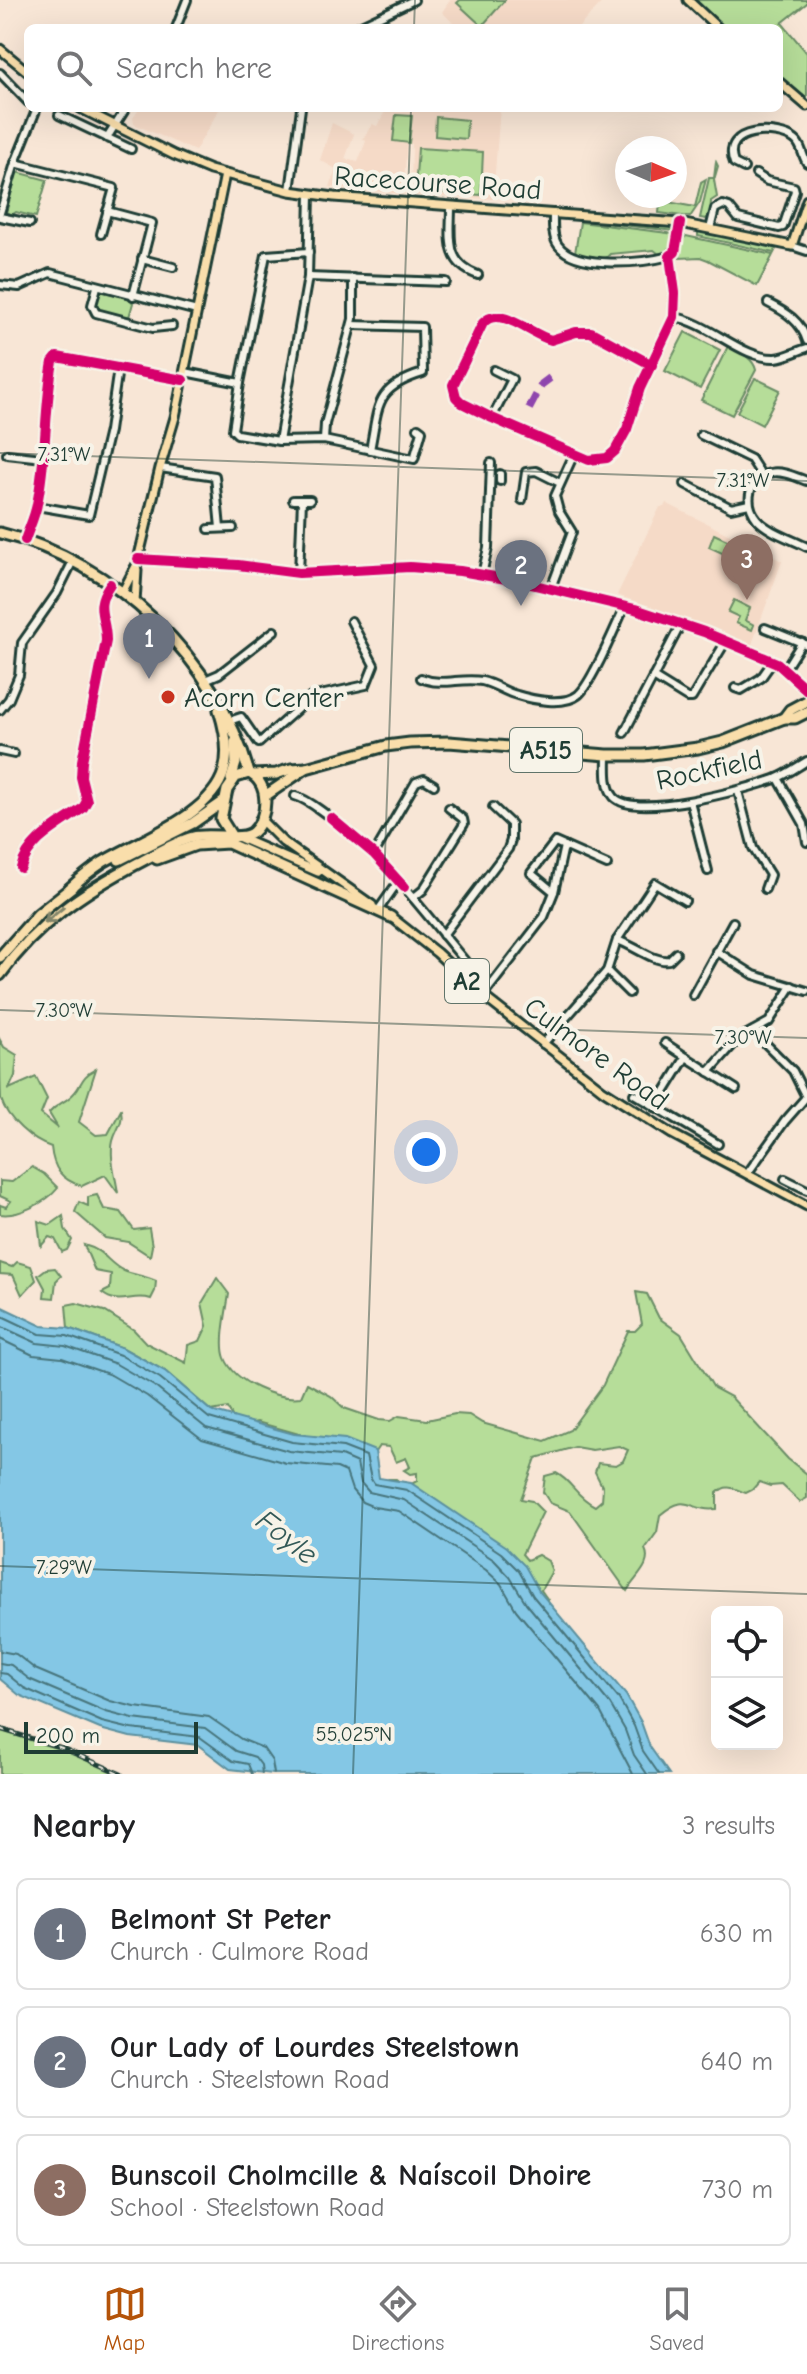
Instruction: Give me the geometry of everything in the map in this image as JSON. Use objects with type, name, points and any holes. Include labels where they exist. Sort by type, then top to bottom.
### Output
[{"type":"highway","points":[[0,533],[25,540],[73,561],[110,584],[135,603],[188,657],[234,718],[236,763],[223,802],[221,819],[235,836]]},
{"type":"highway","points":[[0,957],[38,914],[102,863],[188,815],[212,794],[224,770],[226,748],[214,692]]},
{"type":"highway","name":"A515","points":[[784,718],[790,710],[807,701]]},
{"type":"highway","name":"A515","points":[[251,774],[276,774],[386,746],[410,743],[489,744],[607,755],[644,755],[698,748],[807,712]]},
{"type":"highway","points":[[0,975],[45,923],[81,894],[180,841],[200,835],[235,836],[253,832],[260,819],[265,796],[262,785],[251,774],[234,735]]},
{"type":"highway","name":"A515","points":[[265,796],[306,768]]},
{"type":"highway","points":[[231,781],[242,774],[251,774]]},
{"type":"highway","points":[[69,889],[193,823],[223,802]]},
{"type":"highway","points":[[119,873],[189,847],[228,843],[391,917]]},
{"type":"main road","points":[[688,0],[714,24]]},
{"type":"main road","points":[[0,49],[24,69]]},
{"type":"main road","points":[[783,85],[807,106]]},
{"type":"main road","name":"Racecourse Road","points":[[88,112],[174,155],[225,174],[290,191],[680,223],[792,246]]},
{"type":"main road","points":[[135,603],[138,562],[184,376],[225,174]]},
{"type":"main road","points":[[792,246],[807,200]]},
{"type":"main road","points":[[122,593],[138,562]]},
{"type":"main road","name":"Culmore Road","points":[[260,819],[283,842],[437,953],[483,996],[603,1090],[672,1134],[807,1206]]},
{"type":"main road","name":"Culmore Road","points":[[235,836],[327,875]]},
{"type":"street","points":[[178,24],[187,0]]},
{"type":"street","points":[[363,24],[414,0]]},
{"type":"street","points":[[0,73],[24,98]]},
{"type":"street","points":[[30,223],[0,215],[34,112]]},
{"type":"street","points":[[107,138],[123,112]]},
{"type":"street","points":[[290,191],[300,112]]},
{"type":"street","points":[[59,115],[131,149]]},
{"type":"street","points":[[744,168],[734,163],[732,155],[741,135],[753,132],[788,136],[798,142],[807,163]]},
{"type":"street","points":[[15,163],[114,188],[101,234]]},
{"type":"street","points":[[710,229],[715,209],[723,205],[729,207],[738,218],[783,227],[794,187],[767,181],[756,174]]},
{"type":"street","points":[[279,441],[308,277],[310,194]]},
{"type":"street","points":[[451,206],[450,234],[454,259],[465,270],[478,275]]},
{"type":"street","points":[[107,211],[152,223],[133,296]]},
{"type":"street","points":[[553,213],[555,240],[559,247],[573,256],[604,263],[670,256],[675,252],[680,223]]},
{"type":"street","name":"Racecourse Road","points":[[792,246],[807,251]]},
{"type":"street","points":[[309,252],[266,255],[233,430],[237,434],[279,441],[324,440],[414,459],[422,431],[418,428]]},
{"type":"street","points":[[652,365],[591,332],[576,332],[551,340],[504,317],[490,316],[483,323],[453,385],[456,397],[462,403],[574,454],[598,460],[615,451],[674,317],[675,293],[670,256]]},
{"type":"street","points":[[142,259],[173,267]]},
{"type":"street","points":[[0,285],[19,287],[50,273],[197,311]]},
{"type":"street","points":[[308,277],[446,282]]},
{"type":"street","points":[[324,440],[325,424],[352,325],[353,278]]},
{"type":"street","points":[[97,287],[92,305],[96,313],[153,328],[172,326]]},
{"type":"street","points":[[768,303],[802,325],[807,341]]},
{"type":"street","points":[[674,317],[695,322],[765,357],[779,358],[807,348]]},
{"type":"street","points":[[352,325],[422,327],[423,373],[388,388],[381,399],[370,450]]},
{"type":"street","points":[[25,540],[37,506],[47,397],[53,362],[57,357],[240,383]]},
{"type":"street","points":[[37,506],[89,515],[109,431],[118,368]]},
{"type":"street","points":[[492,418],[512,379],[494,370]]},
{"type":"street","points":[[701,435],[751,459],[762,476]]},
{"type":"street","points":[[7,454],[43,458]]},
{"type":"street","points":[[551,588],[572,532],[555,503],[560,483],[574,454]]},
{"type":"street","points":[[482,575],[488,548],[491,463]]},
{"type":"street","points":[[160,468],[215,476],[220,528]]},
{"type":"street","points":[[522,500],[526,472],[536,471],[560,483]]},
{"type":"street","points":[[807,481],[774,472],[762,476],[750,489],[749,504],[759,522],[807,547]]},
{"type":"street","points":[[490,477],[500,478]]},
{"type":"street","points":[[685,484],[731,508],[749,504]]},
{"type":"street","points":[[293,500],[306,500],[299,573]]},
{"type":"street","points":[[489,509],[499,509]]},
{"type":"street","points":[[209,529],[233,528]]},
{"type":"street","points":[[0,710],[9,699],[19,675],[22,643],[57,593],[73,561]]},
{"type":"street","points":[[138,562],[238,565],[299,573],[410,567],[460,571],[551,588],[625,606],[726,641],[773,661],[807,690]]},
{"type":"street","points":[[21,868],[24,856],[33,844],[83,808],[87,801],[81,777],[82,761],[106,641],[101,598],[110,584]]},
{"type":"street","points":[[421,678],[442,684],[465,679],[485,682],[515,695],[556,701],[576,697],[586,685],[625,606]]},
{"type":"street","points":[[234,718],[259,743],[311,697],[366,685],[374,665],[351,621]]},
{"type":"street","points":[[624,733],[681,624]]},
{"type":"street","points":[[765,628],[804,643],[785,669]]},
{"type":"street","points":[[205,680],[219,674],[274,631]]},
{"type":"street","points":[[653,677],[692,698],[726,641]]},
{"type":"street","points":[[735,688],[741,690],[761,678],[773,661]]},
{"type":"street","points":[[0,751],[14,754]]},
{"type":"street","name":"Rockfield","points":[[607,755],[609,790],[622,803],[640,806],[690,801],[738,791],[778,778],[807,761]]},
{"type":"street","points":[[778,778],[804,824],[807,842]]},
{"type":"street","points":[[374,854],[416,782],[424,779],[434,785]]},
{"type":"street","points":[[738,791],[753,848],[770,875],[765,889]]},
{"type":"street","points":[[295,796],[303,798],[336,821],[374,854],[465,961]]},
{"type":"street","points":[[690,801],[708,871]]},
{"type":"street","points":[[443,935],[508,849],[511,824],[493,807]]},
{"type":"street","points":[[413,898],[423,890],[464,824],[463,819],[449,808]]},
{"type":"street","points":[[554,892],[531,873],[555,842],[607,865]]},
{"type":"street","points":[[483,996],[535,931],[554,892],[564,846]]},
{"type":"street","points":[[543,1044],[607,971],[617,940],[659,875]]},
{"type":"street","points":[[379,909],[398,882]]},
{"type":"street","points":[[655,883],[685,901]]},
{"type":"street","points":[[693,995],[733,922]]},
{"type":"street","points":[[617,940],[662,962],[676,953]]},
{"type":"street","points":[[716,951],[754,975],[807,991]]},
{"type":"street","points":[[607,971],[629,993]]},
{"type":"street","points":[[709,1072],[738,1039],[769,1022],[792,986]]},
{"type":"street","points":[[747,1174],[807,1096],[793,1071],[753,1031]]},
{"type":"street","points":[[665,1043],[736,1089]]},
{"type":"street","points":[[655,1107],[686,1057]]},
{"type":"street","points":[[634,1094],[718,1144]]},
{"type":"street","points":[[785,1179],[807,1190]]},
{"type":"shaded area","points":[[450,0],[604,0],[582,24],[454,24],[442,12]]},
{"type":"shaded area","points":[[137,112],[218,112],[195,151],[134,124],[133,118]]},
{"type":"shaded area","points":[[385,112],[500,112],[493,199],[411,195],[412,144],[407,143],[403,194],[330,187],[336,169],[320,160],[332,123],[354,134],[345,159],[358,162],[366,141],[363,139],[372,124],[377,126]]},
{"type":"shaded area","points":[[666,503],[782,561],[751,647],[750,643],[617,595],[660,507]]},
{"type":"green space","points":[[460,0],[505,0],[484,24],[480,24],[457,3]]},
{"type":"green space","points":[[694,0],[807,0],[783,24],[721,24]]},
{"type":"green space","points":[[783,24],[807,53],[807,99],[783,79]]},
{"type":"green space","points":[[396,115],[412,116],[409,143],[393,141]]},
{"type":"green space","points":[[436,117],[467,120],[466,139],[435,136]]},
{"type":"green space","points":[[418,148],[483,152],[481,195],[415,191]]},
{"type":"green space","points":[[716,162],[718,166],[714,180],[717,197],[711,201],[710,214],[706,219],[700,218],[709,178],[714,178]]},
{"type":"green space","points":[[17,172],[47,180],[36,217],[16,212],[9,217],[6,213]]},
{"type":"green space","points":[[706,179],[700,202],[690,217],[659,213],[660,208],[695,207],[701,182]]},
{"type":"green space","points":[[577,220],[668,226],[674,231]]},
{"type":"green space","points":[[580,222],[674,235],[670,247],[659,254],[654,250],[610,254],[605,259],[575,253]]},
{"type":"green space","points":[[698,231],[757,242],[776,249],[774,253],[698,236]]},
{"type":"green space","points":[[686,236],[773,255],[757,286],[700,257],[680,258]]},
{"type":"green space","points":[[101,291],[129,298],[133,303],[129,317],[98,310],[96,304]]},
{"type":"green space","points":[[685,332],[720,350],[700,389],[665,371]]},
{"type":"green space","points":[[728,346],[749,358],[756,370],[732,415],[701,400]]},
{"type":"green space","points":[[755,378],[780,390],[762,425],[737,412]]},
{"type":"green space","points":[[714,534],[738,545],[733,558],[709,547]]},
{"type":"green space","points":[[734,600],[750,608],[745,620],[754,625],[752,630],[736,623],[739,617],[728,612]]},
{"type":"green space","points":[[0,1040],[4,1047],[17,1055],[15,1076],[9,1089],[36,1077],[47,1099],[41,1114],[58,1128],[49,1113],[74,1093],[86,1076],[96,1069],[79,1122],[96,1135],[108,1134],[121,1110],[121,1122],[112,1147],[118,1193],[105,1175],[82,1186],[63,1177],[56,1167],[51,1147],[28,1134],[14,1121],[1,1099]]},
{"type":"green space","points":[[32,1167],[58,1188],[32,1207],[0,1214],[0,1205],[6,1207],[11,1201],[0,1196],[0,1181],[12,1182]]},
{"type":"green space","points":[[97,1195],[104,1209],[121,1212],[134,1230],[149,1228],[150,1256],[128,1242],[105,1238],[75,1212],[79,1202],[88,1206],[88,1197]]},
{"type":"green space","points":[[63,1216],[65,1229],[72,1240],[67,1250],[62,1252],[55,1239],[49,1237],[41,1246],[38,1221],[50,1225]]},
{"type":"green space","points":[[84,1245],[97,1250],[124,1271],[156,1281],[151,1299],[114,1299],[102,1293],[110,1289],[111,1274],[95,1271]]},
{"type":"green space","points":[[17,1262],[31,1266],[36,1280],[22,1295],[13,1275],[0,1274],[0,1263],[12,1267]]},
{"type":"green space","points":[[55,1268],[61,1276],[56,1281],[54,1298],[44,1297],[45,1288],[38,1275],[46,1269]]},
{"type":"green space","points":[[217,1278],[229,1294],[223,1335],[225,1358],[238,1375],[258,1388],[280,1396],[301,1397],[307,1383],[331,1396],[344,1408],[379,1420],[390,1421],[399,1416],[427,1420],[455,1414],[469,1415],[482,1423],[545,1441],[570,1430],[603,1385],[628,1331],[635,1331],[642,1324],[636,1292],[647,1294],[659,1318],[681,1334],[714,1388],[731,1397],[788,1459],[807,1474],[807,1498],[800,1502],[782,1485],[770,1486],[759,1482],[746,1493],[724,1488],[717,1493],[717,1509],[677,1504],[660,1515],[657,1532],[645,1549],[645,1566],[627,1591],[570,1511],[550,1503],[543,1492],[545,1476],[556,1473],[595,1506],[602,1500],[603,1488],[595,1472],[598,1463],[616,1465],[623,1461],[628,1450],[619,1446],[592,1450],[575,1447],[536,1458],[521,1499],[532,1501],[543,1512],[522,1554],[527,1560],[538,1555],[548,1561],[552,1571],[541,1590],[548,1600],[549,1613],[399,1494],[389,1479],[396,1479],[406,1487],[417,1481],[417,1473],[410,1474],[404,1470],[410,1467],[406,1458],[396,1462],[389,1447],[379,1446],[375,1452],[257,1422],[237,1426],[228,1408],[211,1411],[165,1371],[123,1348],[68,1328],[66,1305],[76,1303],[104,1311],[134,1330],[146,1343],[186,1363],[188,1345],[200,1341],[207,1326],[202,1303]]},
{"type":"green space","points":[[0,1729],[62,1748],[121,1774],[0,1774]]},
{"type":"water","name":"Foyle","points":[[0,1306],[42,1326],[68,1328],[123,1348],[165,1371],[211,1411],[294,1434],[345,1439],[375,1451],[379,1478],[411,1483],[506,1547],[525,1566],[539,1591],[626,1695],[650,1747],[669,1774],[273,1774],[230,1769],[198,1745],[130,1737],[100,1729],[19,1695],[0,1679]]},
{"type":"railway","points":[[0,1729],[62,1748],[121,1774]]},
{"type":"marked path","points":[[529,409],[542,384],[550,378]]},
{"type":"cycle path","points":[[652,365],[591,332],[576,332],[551,340],[516,322],[498,317],[483,323],[453,385],[456,397],[462,403],[492,418],[589,460],[607,458],[615,451],[627,429],[640,388],[674,317],[675,293],[670,256],[675,252],[680,223]]},
{"type":"cycle path","points":[[25,540],[35,513],[40,486],[50,380],[57,357],[183,380]]},
{"type":"cycle path","points":[[138,559],[238,565],[299,573],[410,567],[460,571],[518,581],[635,609],[704,632],[777,663],[807,690]]},
{"type":"cycle path","points":[[21,868],[38,841],[83,808],[87,801],[81,777],[82,761],[106,641],[101,606],[110,584]]},
{"type":"cycle path","points":[[331,818],[374,854],[404,887]]},
{"type":"place","name":"Bunscoil Cholmcille & Naíscoil Dhoire","points":[[747,600]]},
{"type":"place","name":"Our Lady of Lourdes Steelstown","points":[[521,606]]},
{"type":"place","name":"Belmont St Peter","points":[[149,679]]},
{"type":"place","name":"Acorn Center","points":[[168,697]]}]
